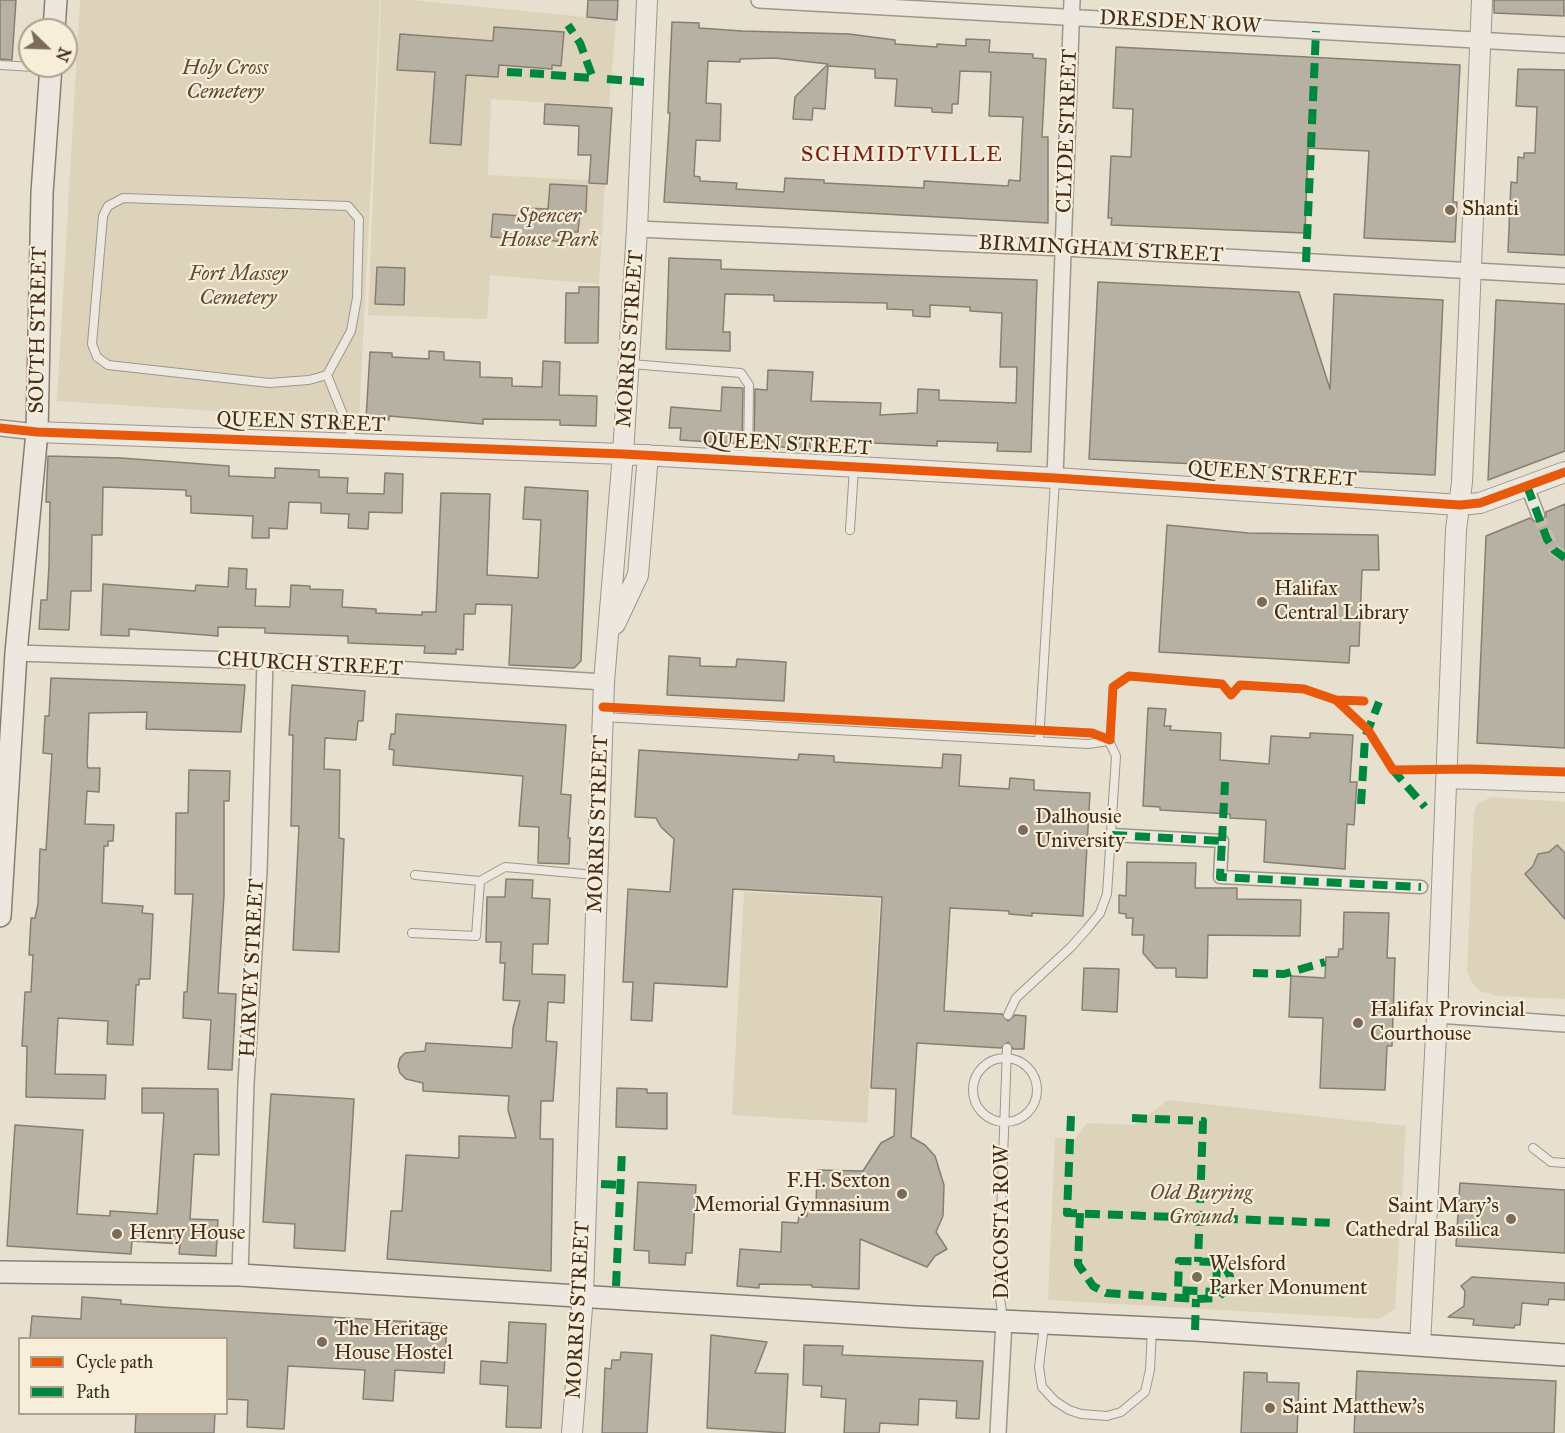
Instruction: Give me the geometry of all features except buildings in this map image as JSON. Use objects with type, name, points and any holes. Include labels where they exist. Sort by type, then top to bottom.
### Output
[{"type":"main road","points":[[55,18],[56,0]]},
{"type":"main road","name":"SOUTH STREET","points":[[0,916],[16,653],[37,432],[42,193],[50,78]]},
{"type":"main road","points":[[0,1272],[240,1275],[1565,1354]]},
{"type":"street","name":"MORRIS STREET","points":[[572,1433],[583,1295],[604,682],[629,364],[647,0]]},
{"type":"street","name":"DRESDEN ROW","points":[[759,0],[1565,45]]},
{"type":"street","name":"CLYDE STREET","points":[[1055,478],[1072,0]]},
{"type":"street","points":[[1420,1345],[1472,271],[1482,0]]},
{"type":"street","name":"BIRMINGHAM STREET","points":[[637,229],[1064,248],[1565,276]]},
{"type":"street","name":"QUEEN STREET","points":[[0,428],[37,432],[648,455],[1055,478],[1460,505],[1480,503],[1565,472]]},
{"type":"street","points":[[609,636],[638,575],[648,455]]},
{"type":"street","points":[[1527,486],[1539,515]]},
{"type":"street","name":"CHURCH STREET","points":[[16,653],[266,661],[604,682]]},
{"type":"street","name":"HARVEY STREET","points":[[240,1275],[246,1083],[259,871],[266,661]]},
{"type":"street","points":[[1447,778],[1565,782]]},
{"type":"street","points":[[1112,835],[1222,841],[1220,877],[1421,887]]},
{"type":"street","points":[[1437,1015],[1565,1024]]},
{"type":"street","points":[[998,1433],[1004,1321]]},
{"type":"lane","points":[[0,65],[18,66]]},
{"type":"lane","points":[[123,198],[348,206],[359,219],[357,298],[351,331],[327,375],[309,380],[269,383],[108,365],[97,357],[92,344],[103,216],[108,206],[123,198]]},
{"type":"lane","points":[[629,364],[741,373],[750,385],[748,461]]},
{"type":"lane","points":[[327,375],[354,443]]},
{"type":"lane","points":[[850,530],[854,467]]},
{"type":"lane","points":[[1039,741],[1055,478]]},
{"type":"lane","points":[[603,717],[1088,744],[1109,741],[1116,756],[1112,835],[1107,894],[1100,913],[1071,947],[1016,998],[1008,1015]]},
{"type":"lane","points":[[415,875],[480,881],[505,867],[597,875]]},
{"type":"lane","points":[[412,933],[476,936],[480,881]]},
{"type":"lane","points":[[1004,1122],[1007,1048]]},
{"type":"lane","name":"DACOSTA ROW","points":[[996,1059],[1006,1059],[1016,1060],[1031,1072],[1036,1091],[1035,1101],[1023,1116],[1004,1122],[994,1120],[978,1108],[973,1089],[980,1070],[996,1059]]},
{"type":"lane","name":"DACOSTA ROW","points":[[1004,1122],[1000,1242],[1000,1298],[1004,1321]]},
{"type":"lane","points":[[1533,1148],[1551,1162],[1565,1162]]},
{"type":"lane","points":[[1045,1324],[1040,1367],[1042,1387],[1055,1401],[1069,1410],[1081,1414],[1107,1416],[1121,1412],[1145,1392],[1150,1370],[1152,1328]]},
{"type":"green space","name":"Fort Massey Cemetery","points":[[80,0],[380,0],[359,420],[57,401],[76,78],[78,78]]},
{"type":"green space","name":"Spencer House Park","points":[[381,0],[411,0],[616,20],[609,107],[491,99],[488,175],[605,181],[599,284],[490,275],[487,319],[368,315]]},
{"type":"green space","points":[[1492,797],[1565,802],[1565,999],[1498,996],[1480,991],[1472,983],[1467,972],[1474,812],[1478,803]]},
{"type":"green space","points":[[744,892],[880,899],[867,1123],[732,1115]]},
{"type":"green space","name":"Old Burying Ground","points":[[1168,1100],[1406,1126],[1395,1309],[1379,1319],[1048,1300],[1055,1138],[1075,1139],[1087,1123],[1135,1125]]},
{"type":"tunnel","points":[[1538,515],[1554,550],[1565,558]]},
{"type":"marked path","points":[[551,75],[593,78],[580,43],[568,25]]},
{"type":"marked path","points":[[1306,262],[1316,31]]},
{"type":"marked path","points":[[507,72],[544,74]]},
{"type":"marked path","points":[[607,79],[644,82]]},
{"type":"marked path","points":[[1527,486],[1547,539],[1554,550],[1565,558]]},
{"type":"marked path","points":[[1361,804],[1365,738],[1379,702]]},
{"type":"marked path","points":[[1392,769],[1425,807]]},
{"type":"marked path","points":[[1222,841],[1225,782]]},
{"type":"marked path","points":[[1112,835],[1222,841],[1220,877],[1421,887]]},
{"type":"marked path","points":[[1253,973],[1284,974],[1325,962]]},
{"type":"marked path","points":[[1071,1116],[1067,1213],[1337,1223]]},
{"type":"marked path","points":[[1132,1118],[1203,1121],[1198,1262]]},
{"type":"marked path","points":[[616,1286],[622,1151]]},
{"type":"marked path","points":[[601,1184],[620,1185]]},
{"type":"marked path","points":[[1080,1213],[1078,1264],[1093,1286],[1106,1293],[1196,1299],[1218,1298],[1229,1285],[1230,1276],[1225,1267],[1217,1262],[1179,1261],[1178,1290],[1216,1292],[1217,1262]]},
{"type":"marked path","points":[[1195,1330],[1196,1299]]},
{"type":"cycle path","points":[[0,428],[37,432],[623,454],[1055,478],[1460,505],[1480,503],[1565,472]]},
{"type":"cycle path","points":[[603,707],[1092,733],[1110,740],[1113,687],[1129,676],[1222,684],[1231,695],[1240,685],[1304,689],[1336,700],[1364,701]]},
{"type":"cycle path","points":[[1336,700],[1368,730],[1393,770],[1471,769],[1565,772]]},
{"type":"place","name":"Shanti","points":[[1450,210]]},
{"type":"place","name":"Halifax Central Library","points":[[1262,602]]},
{"type":"place","name":"Dalhousie University","points":[[1023,830]]},
{"type":"place","name":"Halifax Provincial Courthouse","points":[[1358,1023]]},
{"type":"place","name":"F.H. Sexton Memorial Gymnasium","points":[[902,1194]]},
{"type":"place","name":"Saint Mary's Cathedral Basilica","points":[[1511,1219]]},
{"type":"place","name":"Henry House","points":[[117,1234]]},
{"type":"place","name":"Welsford Parker Monument","points":[[1197,1277]]},
{"type":"place","name":"The Heritage House Hostel","points":[[322,1342]]},
{"type":"place","name":"Saint Matthew's","points":[[1270,1408]]},
{"type":"district","name":"SCHMIDTVILLE","points":[[902,156]]},
{"type":"park label","name":"Holy Cross Cemetery","points":[[225,81]]}]
